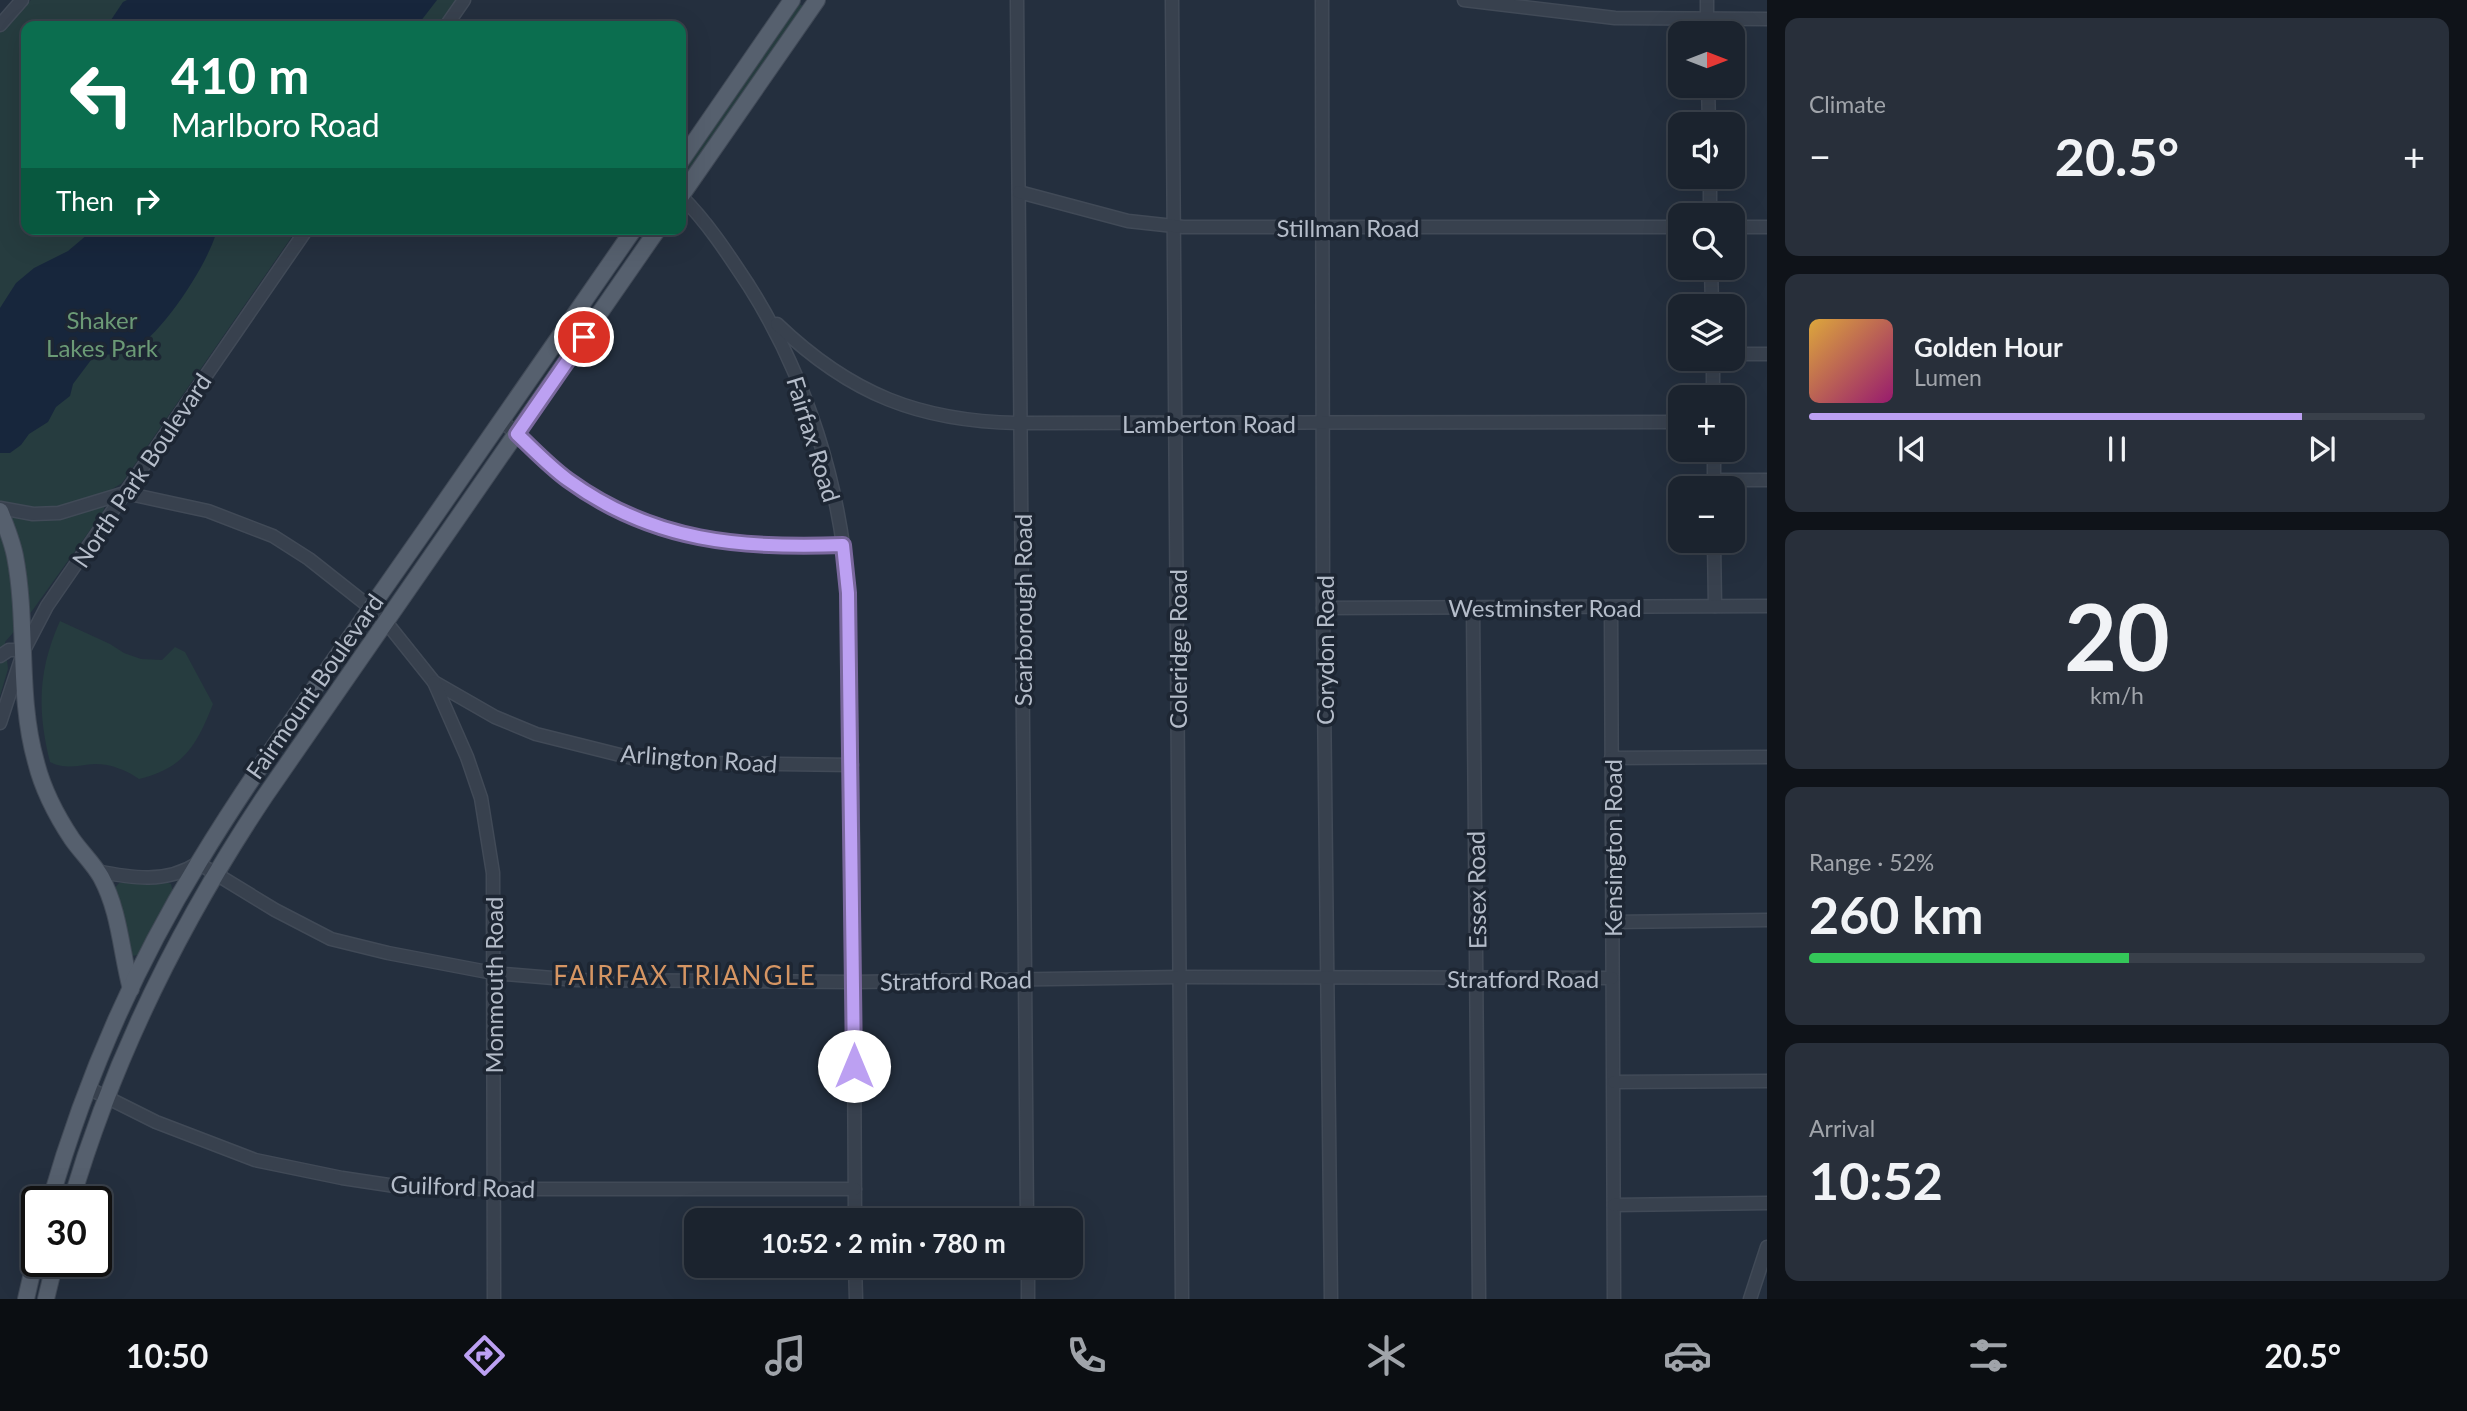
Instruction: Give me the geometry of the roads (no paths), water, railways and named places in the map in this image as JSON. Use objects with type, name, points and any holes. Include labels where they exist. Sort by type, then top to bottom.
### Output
[{"type":"main road","points":[[686,154],[792,0]]},
{"type":"main road","points":[[686,189],[813,1]]},
{"type":"main road","name":"Fairmount Boulevard","points":[[55,1186],[89,1088],[131,988],[198,863],[253,778],[630,235]]},
{"type":"main road","name":"Fairmount Boulevard","points":[[76,1186],[106,1098],[143,1010],[166,962],[215,874],[265,796],[654,235]]},
{"type":"main road","points":[[0,510],[15,556],[27,716],[40,776],[58,816],[96,871],[117,917],[131,988],[143,1010]]},
{"type":"main road","points":[[26,1299],[31,1277]]},
{"type":"main road","points":[[47,1299],[52,1277]]},
{"type":"street","points":[[0,25],[22,0]]},
{"type":"street","points":[[449,21],[464,0]]},
{"type":"street","name":"Scarborough Road","points":[[1017,0],[1027,1208]]},
{"type":"street","name":"Coleridge Road","points":[[1172,0],[1182,1299]]},
{"type":"street","name":"Corydon Road","points":[[1321,0],[1323,608],[1331,1299]]},
{"type":"street","points":[[1464,0],[1603,17],[1767,19]]},
{"type":"street","points":[[1707,0],[1707,19]]},
{"type":"street","name":"Stillman Road","points":[[1020,192],[1098,214],[1175,226],[1668,227]]},
{"type":"street","name":"Fairfax Road","points":[[686,202],[716,237],[769,317],[794,373],[822,451],[843,545],[848,593],[852,765],[855,1208]]},
{"type":"street","points":[[1745,227],[1767,227]]},
{"type":"street","name":"North Park Boulevard","points":[[0,723],[24,650],[47,606],[303,235]]},
{"type":"street","name":"Lamberton Road","points":[[769,317],[812,356],[877,396],[905,407],[958,419],[1021,423],[1668,422]]},
{"type":"street","points":[[1745,354],[1767,354]]},
{"type":"street","points":[[794,373],[812,356]]},
{"type":"street","points":[[501,420],[568,480],[615,509],[671,532],[722,542],[790,547],[843,545]]},
{"type":"street","points":[[1745,482],[1767,480]]},
{"type":"street","name":"Arlington Road","points":[[0,510],[33,514],[59,513],[125,493],[208,511],[273,536],[309,559],[371,608],[386,622],[433,682],[495,717],[536,734],[632,758],[705,763],[852,765]]},
{"type":"street","points":[[1714,553],[1714,606]]},
{"type":"street","name":"Westminster Road","points":[[1323,608],[1767,606]]},
{"type":"street","name":"Essex Road","points":[[1472,608],[1479,1299]]},
{"type":"street","name":"Kensington Road","points":[[1611,608],[1614,1299]]},
{"type":"street","points":[[0,656],[9,650],[24,650]]},
{"type":"street","name":"Monmouth Road","points":[[433,682],[467,757],[481,798],[493,873],[494,1299]]},
{"type":"street","points":[[1611,758],[1767,757]]},
{"type":"street","points":[[96,871],[151,878],[178,873],[198,863]]},
{"type":"street","name":"Stratford Road","points":[[198,863],[275,910],[331,939],[493,973],[577,980],[854,982],[1180,977],[1612,978]]},
{"type":"street","points":[[1612,922],[1767,920]]},
{"type":"street","points":[[1614,1082],[1767,1081]]},
{"type":"street","name":"Guilford Road","points":[[89,1088],[186,1134],[255,1160],[415,1189],[855,1189]]},
{"type":"street","points":[[1614,1205],[1767,1203]]},
{"type":"street","points":[[1750,1299],[1767,1247]]},
{"type":"street","points":[[855,1278],[856,1299]]},
{"type":"street","points":[[1028,1278],[1028,1299]]},
{"type":"water","points":[[437,0],[421,21],[110,21],[123,2]]},
{"type":"water","points":[[87,235],[215,235],[195,278],[156,331],[131,351],[94,356],[73,384],[70,396],[56,407],[48,422],[29,434],[21,445],[10,453],[0,453],[0,308],[16,283],[34,268],[68,251]]},
{"type":"district","name":"FAIRFAX TRIANGLE","points":[[685,975]]},
{"type":"park label","name":"Shaker Lakes Park","points":[[102,333]]}]
